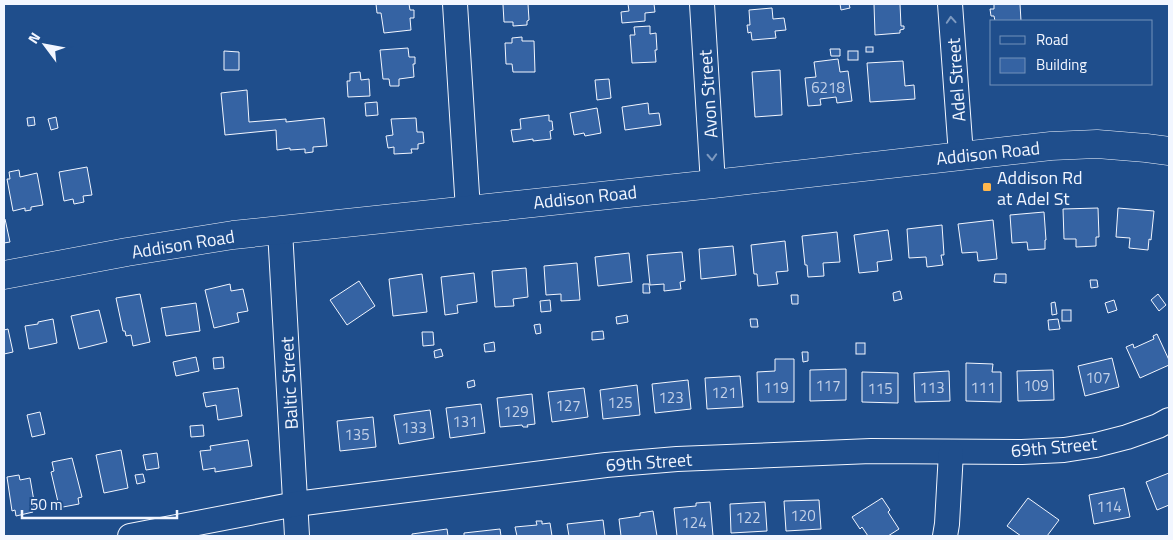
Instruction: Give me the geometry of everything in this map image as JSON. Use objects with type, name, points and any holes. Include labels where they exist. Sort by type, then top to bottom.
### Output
[{"type":"main road","name":"Addison Road","points":[[4,275],[233,235],[713,184],[961,155],[1051,146],[1097,144],[1169,151]]},
{"type":"street","points":[[456,4],[468,210]]},
{"type":"street","name":"Avon Street","points":[[702,4],[713,184]]},
{"type":"street","name":"Adel Street","points":[[950,4],[961,155]]},
{"type":"street","name":"Baltic Street","points":[[280,230],[297,536]]},
{"type":"street","name":"69th Street","points":[[130,536],[296,504],[606,464],[871,451],[1022,452],[1064,450],[1127,437],[1169,420]]},
{"type":"street","points":[[945,536],[951,452]]},
{"type":"building","points":[[376,4],[409,4],[410,10],[414,10],[414,18],[410,18],[411,30],[384,33],[381,13],[377,13]]},
{"type":"building","points":[[504,4],[528,4],[529,20],[527,25],[513,26],[513,22],[504,22]]},
{"type":"building","points":[[628,4],[654,4],[655,12],[645,13],[645,21],[622,23],[621,12],[629,11]]},
{"type":"building","points":[[840,4],[849,4],[850,8],[841,10]]},
{"type":"building","points":[[874,4],[900,4],[901,26],[904,26],[904,29],[900,30],[900,33],[875,35]]},
{"type":"building","points":[[994,4],[1020,4],[1021,20],[995,20],[994,16],[991,16],[990,9],[994,9]]},
{"type":"building","points":[[772,8],[773,19],[784,18],[786,30],[775,31],[776,38],[752,40],[751,32],[748,33],[747,25],[750,25],[749,10]]},
{"type":"building","points":[[650,26],[650,34],[656,33],[656,62],[632,63],[630,35],[635,35],[634,27]]},
{"type":"building","points":[[522,37],[522,41],[534,41],[535,72],[513,72],[512,64],[506,64],[505,43],[512,43],[512,38]]},
{"type":"building","points":[[866,47],[873,47],[873,52],[866,52]]},
{"type":"building","points":[[408,48],[409,57],[415,57],[415,64],[413,64],[414,77],[399,79],[399,86],[390,86],[389,79],[383,79],[380,50]]},
{"type":"building","points":[[830,49],[840,49],[840,56],[831,56]]},
{"type":"building","points":[[224,51],[239,52],[239,70],[224,70]]},
{"type":"building","points":[[848,51],[858,51],[858,60],[848,60]]},
{"type":"building","points":[[838,59],[840,72],[848,71],[852,101],[837,103],[836,97],[820,99],[821,105],[808,106],[805,78],[816,77],[814,62]]},
{"type":"building","points":[[903,61],[905,86],[914,85],[915,99],[870,102],[867,63]]},
{"type":"building","points":[[780,70],[782,115],[755,117],[752,72]]},
{"type":"building","points":[[360,72],[361,80],[369,79],[370,96],[348,97],[347,81],[350,81],[350,73]]},
{"type":"building","points":[[609,79],[611,98],[597,100],[595,80]]},
{"type":"building","points":[[247,90],[249,122],[286,119],[286,122],[324,118],[327,146],[313,147],[313,152],[305,153],[305,149],[290,150],[290,148],[277,150],[276,130],[225,135],[221,93]]},
{"type":"building","points":[[377,102],[378,115],[366,116],[365,103]]},
{"type":"building","points":[[648,103],[649,114],[659,113],[661,125],[625,130],[622,107]]},
{"type":"building","points":[[597,108],[601,133],[585,136],[584,133],[574,135],[570,113]]},
{"type":"building","points":[[549,115],[549,121],[552,121],[553,130],[550,131],[551,139],[513,142],[511,130],[521,129],[520,119]]},
{"type":"building","points":[[34,117],[35,125],[28,126],[27,118]]},
{"type":"building","points":[[56,117],[58,128],[51,130],[48,119]]},
{"type":"building","points":[[416,118],[417,132],[423,132],[424,143],[418,144],[418,149],[411,149],[412,153],[394,154],[394,147],[388,148],[386,136],[393,135],[391,119]]},
{"type":"building","points":[[87,167],[92,195],[83,196],[84,202],[74,204],[73,199],[64,201],[59,172]]},
{"type":"building","points":[[19,170],[20,177],[37,173],[43,205],[31,207],[31,210],[25,211],[25,208],[13,211],[7,179],[10,179],[9,172]]},
{"type":"building","points":[[1098,208],[1099,237],[1096,237],[1096,246],[1076,247],[1076,239],[1064,239],[1063,209]]},
{"type":"building","points":[[1118,208],[1154,211],[1148,250],[1129,248],[1130,238],[1116,237]]},
{"type":"building","points":[[1044,212],[1045,249],[1028,250],[1027,242],[1012,243],[1010,215]]},
{"type":"building","points":[[4,220],[10,242],[4,243]]},
{"type":"building","points":[[993,220],[997,259],[978,261],[977,252],[962,253],[958,224]]},
{"type":"building","points":[[942,225],[944,255],[941,255],[943,265],[927,267],[926,257],[909,258],[907,229]]},
{"type":"building","points":[[888,230],[892,260],[877,262],[878,271],[859,273],[854,235]]},
{"type":"building","points":[[837,232],[840,262],[823,263],[824,276],[808,277],[802,236]]},
{"type":"building","points":[[785,241],[788,271],[776,272],[778,284],[758,286],[757,274],[754,274],[751,245]]},
{"type":"building","points":[[733,246],[736,275],[701,279],[699,249]]},
{"type":"building","points":[[682,252],[685,281],[680,282],[681,289],[664,291],[664,284],[650,285],[647,255]]},
{"type":"building","points":[[629,253],[632,282],[598,286],[595,257]]},
{"type":"building","points":[[577,263],[580,300],[561,301],[561,294],[546,295],[544,266]]},
{"type":"building","points":[[526,268],[528,297],[513,299],[514,306],[495,307],[492,271]]},
{"type":"building","points":[[474,273],[477,302],[457,305],[458,313],[445,315],[441,277]]},
{"type":"building","points":[[422,274],[427,312],[393,316],[389,279]]},
{"type":"building","points":[[995,274],[1006,274],[1006,283],[994,282]]},
{"type":"building","points":[[1090,280],[1097,280],[1098,287],[1091,288]]},
{"type":"building","points":[[359,281],[375,306],[347,325],[330,300]]},
{"type":"building","points":[[230,284],[231,291],[243,289],[248,311],[237,313],[239,322],[214,328],[205,290]]},
{"type":"building","points":[[643,284],[649,284],[650,293],[643,293]]},
{"type":"building","points":[[900,291],[902,299],[894,301],[893,293]]},
{"type":"building","points":[[140,294],[150,342],[133,346],[131,335],[126,336],[125,331],[123,331],[116,298]]},
{"type":"building","points":[[1158,294],[1166,305],[1159,311],[1151,300]]},
{"type":"building","points":[[791,295],[798,295],[798,304],[792,304]]},
{"type":"building","points":[[550,300],[551,311],[541,312],[540,301]]},
{"type":"building","points":[[1114,300],[1117,310],[1108,313],[1105,303]]},
{"type":"building","points":[[1055,302],[1057,314],[1052,315],[1051,303]]},
{"type":"building","points":[[196,303],[200,331],[166,336],[161,308]]},
{"type":"building","points":[[99,310],[107,342],[79,349],[71,316]]},
{"type":"building","points":[[1062,310],[1071,310],[1071,321],[1062,321]]},
{"type":"building","points":[[627,315],[628,322],[617,324],[616,317]]},
{"type":"building","points":[[53,319],[57,343],[29,349],[25,326]]},
{"type":"building","points":[[750,319],[757,319],[758,327],[751,327]]},
{"type":"building","points":[[1058,319],[1060,329],[1049,330],[1048,320]]},
{"type":"building","points":[[540,324],[541,333],[536,334],[534,325]]},
{"type":"building","points":[[8,329],[13,352],[4,354],[4,330]]},
{"type":"building","points":[[603,331],[604,339],[592,340],[592,332]]},
{"type":"building","points":[[422,332],[433,332],[434,345],[423,346]]},
{"type":"building","points":[[1157,334],[1169,360],[1169,365],[1140,378],[1126,347],[1133,344],[1134,348],[1154,339],[1153,336]]},
{"type":"building","points":[[494,342],[495,351],[485,352],[484,344]]},
{"type":"building","points":[[856,343],[865,343],[865,354],[856,354]]},
{"type":"building","points":[[441,349],[443,356],[435,358],[434,351]]},
{"type":"building","points":[[802,352],[808,352],[808,361],[803,362]]},
{"type":"building","points":[[196,357],[199,371],[176,376],[173,362]]},
{"type":"building","points":[[223,357],[224,368],[214,369],[213,358]]},
{"type":"building","points":[[1112,358],[1119,387],[1085,396],[1078,366]]},
{"type":"building","points":[[775,359],[794,359],[794,402],[758,402],[757,372],[775,371]]},
{"type":"building","points":[[966,363],[993,364],[992,372],[1001,372],[1001,402],[966,401]]},
{"type":"building","points":[[846,369],[846,400],[810,401],[810,370]]},
{"type":"building","points":[[1053,370],[1054,400],[1018,401],[1017,371]]},
{"type":"building","points":[[949,371],[950,401],[915,402],[914,373]]},
{"type":"building","points":[[862,372],[898,373],[898,403],[862,402]]},
{"type":"building","points":[[740,376],[743,407],[707,409],[705,378]]},
{"type":"building","points":[[474,380],[475,386],[468,388],[467,382]]},
{"type":"building","points":[[688,380],[691,409],[655,413],[652,384]]},
{"type":"building","points":[[637,385],[640,415],[603,419],[600,390]]},
{"type":"building","points":[[238,388],[242,416],[218,420],[216,405],[206,407],[203,393]]},
{"type":"building","points":[[584,388],[588,417],[552,422],[548,392]]},
{"type":"building","points":[[532,394],[535,424],[527,425],[528,427],[523,427],[522,425],[500,427],[497,398]]},
{"type":"building","points":[[481,404],[485,433],[450,438],[446,408]]},
{"type":"building","points":[[430,410],[434,438],[399,444],[394,415]]},
{"type":"building","points":[[40,412],[45,434],[32,437],[27,415]]},
{"type":"building","points":[[373,417],[376,447],[340,451],[337,421]]},
{"type":"building","points":[[203,425],[204,436],[191,437],[190,426]]},
{"type":"building","points":[[248,440],[252,466],[215,472],[215,468],[203,470],[200,451],[211,450],[210,446]]},
{"type":"building","points":[[121,450],[128,488],[104,493],[96,455]]},
{"type":"building","points":[[157,453],[159,468],[146,470],[143,455]]},
{"type":"building","points":[[72,458],[82,497],[78,498],[79,504],[63,507],[61,502],[58,502],[51,472],[54,471],[52,462]]},
{"type":"building","points":[[1169,473],[1169,505],[1157,510],[1146,482]]},
{"type":"building","points":[[143,474],[145,482],[137,484],[135,475]]},
{"type":"building","points":[[19,475],[20,480],[30,478],[35,507],[32,507],[33,512],[16,516],[15,510],[12,511],[7,477]]},
{"type":"building","points":[[1124,488],[1130,517],[1094,524],[1089,495]]},
{"type":"building","points":[[882,498],[899,529],[888,536],[868,536],[862,527],[860,529],[852,517]]},
{"type":"building","points":[[1028,498],[1059,520],[1047,536],[1021,536],[1007,526]]},
{"type":"building","points":[[819,500],[821,529],[786,531],[784,501]]},
{"type":"building","points":[[710,502],[713,536],[677,536],[674,508],[696,506],[696,503]]},
{"type":"building","points":[[765,502],[767,531],[731,533],[730,504]]},
{"type":"building","points":[[653,511],[657,536],[621,536],[619,519],[640,516],[640,513]]},
{"type":"building","points":[[603,520],[605,536],[569,536],[567,524]]},
{"type":"building","points":[[536,521],[542,521],[542,524],[550,523],[552,536],[517,536],[515,527],[537,525]]},
{"type":"building","points":[[447,529],[448,536],[412,536],[412,534]]},
{"type":"building","points":[[500,529],[501,536],[464,536],[464,533]]},
{"type":"place","name":"Addison Rd at Adel St","points":[[987,187]]}]
